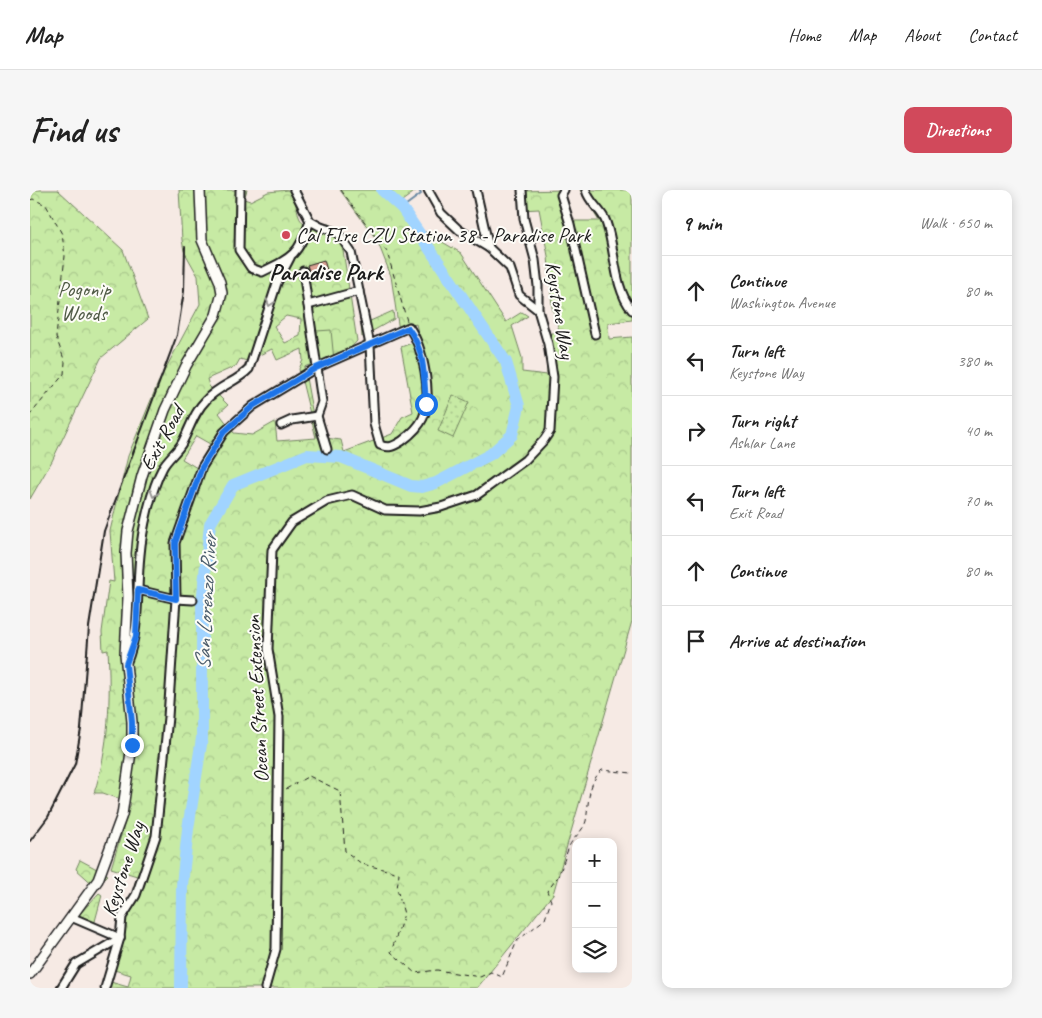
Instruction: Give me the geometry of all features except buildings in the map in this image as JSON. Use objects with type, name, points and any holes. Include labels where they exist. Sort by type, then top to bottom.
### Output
[{"type":"main road","points":[[30,974],[98,880],[122,815],[132,745],[132,722],[126,664],[128,596],[126,553],[133,507],[165,410],[186,366],[216,315],[222,293],[220,282],[202,240],[200,190]]},
{"type":"street","points":[[240,190],[239,250],[251,268],[262,272],[290,258]]},
{"type":"street","points":[[294,190],[310,221],[338,233],[346,242],[351,252],[370,345],[374,424],[380,445],[393,446],[408,436],[423,418],[426,404],[423,361],[420,348],[408,328]]},
{"type":"street","points":[[428,190],[441,213],[459,230],[489,248],[510,268],[519,295],[538,310]]},
{"type":"street","points":[[476,190],[489,248]]},
{"type":"street","name":"Keystone Way","points":[[522,190],[524,218],[535,260],[538,310],[548,344],[553,377]]},
{"type":"street","points":[[564,190],[561,195],[570,224],[595,334]]},
{"type":"street","points":[[586,190],[588,197],[606,220],[620,285],[632,310]]},
{"type":"street","name":"Exit Road","points":[[126,664],[136,636],[143,534],[163,468],[181,445],[191,422],[206,400],[214,392],[243,376],[249,369],[277,283],[290,258],[303,242],[310,221]]},
{"type":"street","points":[[303,271],[322,402],[317,416],[327,448]]},
{"type":"street","points":[[308,305],[358,291]]},
{"type":"street","name":"Keystone Way","points":[[105,988],[120,938],[122,917],[136,895],[156,836],[168,717],[176,599],[175,543],[202,467],[224,432],[253,406],[316,368],[408,328]]},
{"type":"street","name":"Ocean Street Extension","points":[[264,988],[276,949],[279,717],[268,650],[272,550],[292,522],[327,501],[352,495],[385,510],[419,511],[441,507],[477,495],[488,489],[525,460],[550,431],[553,377]]},
{"type":"street","points":[[281,425],[292,420],[317,416]]},
{"type":"street","points":[[138,590],[176,599],[193,600]]},
{"type":"street","points":[[71,917],[120,938]]},
{"type":"street","points":[[62,988],[76,964],[120,938]]},
{"type":"path","points":[[341,190],[387,252],[408,328]]},
{"type":"path","points":[[30,200],[33,198],[46,205],[62,234],[65,256],[56,337],[65,362],[64,374],[30,415]]},
{"type":"path","points":[[278,793],[309,776],[340,791],[345,852],[362,864],[399,873],[397,889],[404,914],[391,952],[415,973],[438,970],[480,977],[491,972],[502,977],[517,941],[545,919],[551,901],[547,891],[561,876],[570,844],[576,839],[585,823],[588,797],[598,774],[602,770],[632,773]]},
{"type":"green space","name":"Pogonip Woods","points":[[30,190],[58,190],[123,250],[148,319],[101,358],[52,461],[30,499]]},
{"type":"green space","points":[[179,190],[247,190],[244,199],[250,201],[268,192],[288,190],[302,222],[316,225],[329,224],[341,237],[357,341],[348,351],[304,367],[317,437],[341,440],[344,452],[392,434],[402,417],[413,412],[401,347],[420,340],[416,324],[399,331],[391,276],[377,240],[340,190],[417,190],[402,201],[417,227],[461,253],[506,322],[522,312],[528,316],[512,326],[522,358],[522,372],[547,375],[546,350],[542,337],[559,330],[552,307],[548,256],[539,209],[521,210],[519,191],[565,190],[563,195],[572,221],[599,221],[580,190],[632,190],[632,320],[608,323],[609,339],[632,337],[632,621],[553,894],[477,988],[106,988],[107,981],[128,987],[131,975],[111,969],[137,876],[111,868],[131,803],[103,793],[94,793],[103,759],[108,723],[108,650],[103,651],[102,632],[109,581],[114,582],[110,531],[128,456],[158,383],[200,304],[198,276],[184,251]],"holes":[[[286,316],[301,319],[300,336],[285,343],[274,326]],[[272,349],[277,360],[302,349],[303,360],[299,369],[316,438],[277,441],[275,422],[252,435],[234,433],[219,413],[228,405],[209,386],[207,379],[236,366],[240,359],[247,361]],[[196,436],[210,444],[197,468],[182,459]]]},
{"type":"green space","points":[[393,311],[394,319],[362,337],[361,325]]},
{"type":"green space","points":[[331,330],[334,361],[320,363],[317,331]]},
{"type":"green space","points":[[453,395],[469,402],[453,438],[438,431]]},
{"type":"green space","points":[[80,860],[108,875],[96,887],[76,869]]},
{"type":"green space","points":[[99,893],[102,895],[94,925],[78,916]]},
{"type":"waterway","name":"San Lorenzo River","points":[[181,988],[182,885],[188,829],[202,738],[202,604],[210,524],[233,485],[307,455],[341,457],[411,486],[422,487],[436,483],[491,454],[512,435],[519,406],[506,362],[402,208],[382,190]]},
{"type":"waterway","points":[[402,208],[421,194],[419,190]]},
{"type":"railway","points":[[30,841],[48,817],[75,764],[81,729],[89,627],[104,531],[177,335],[184,291],[185,247]]},
{"type":"place","name":"Cal FIre CZU Station 38 - Paradise Park","points":[[286,235]]},
{"type":"district","name":"Paradise Park","points":[[326,272]]},
{"type":"route","points":[[132,745],[132,722],[126,664],[136,636],[138,590],[176,599],[175,543],[202,467],[224,432],[253,406],[304,377],[316,368],[408,328],[414,335],[420,348],[423,361],[426,404]]}]
